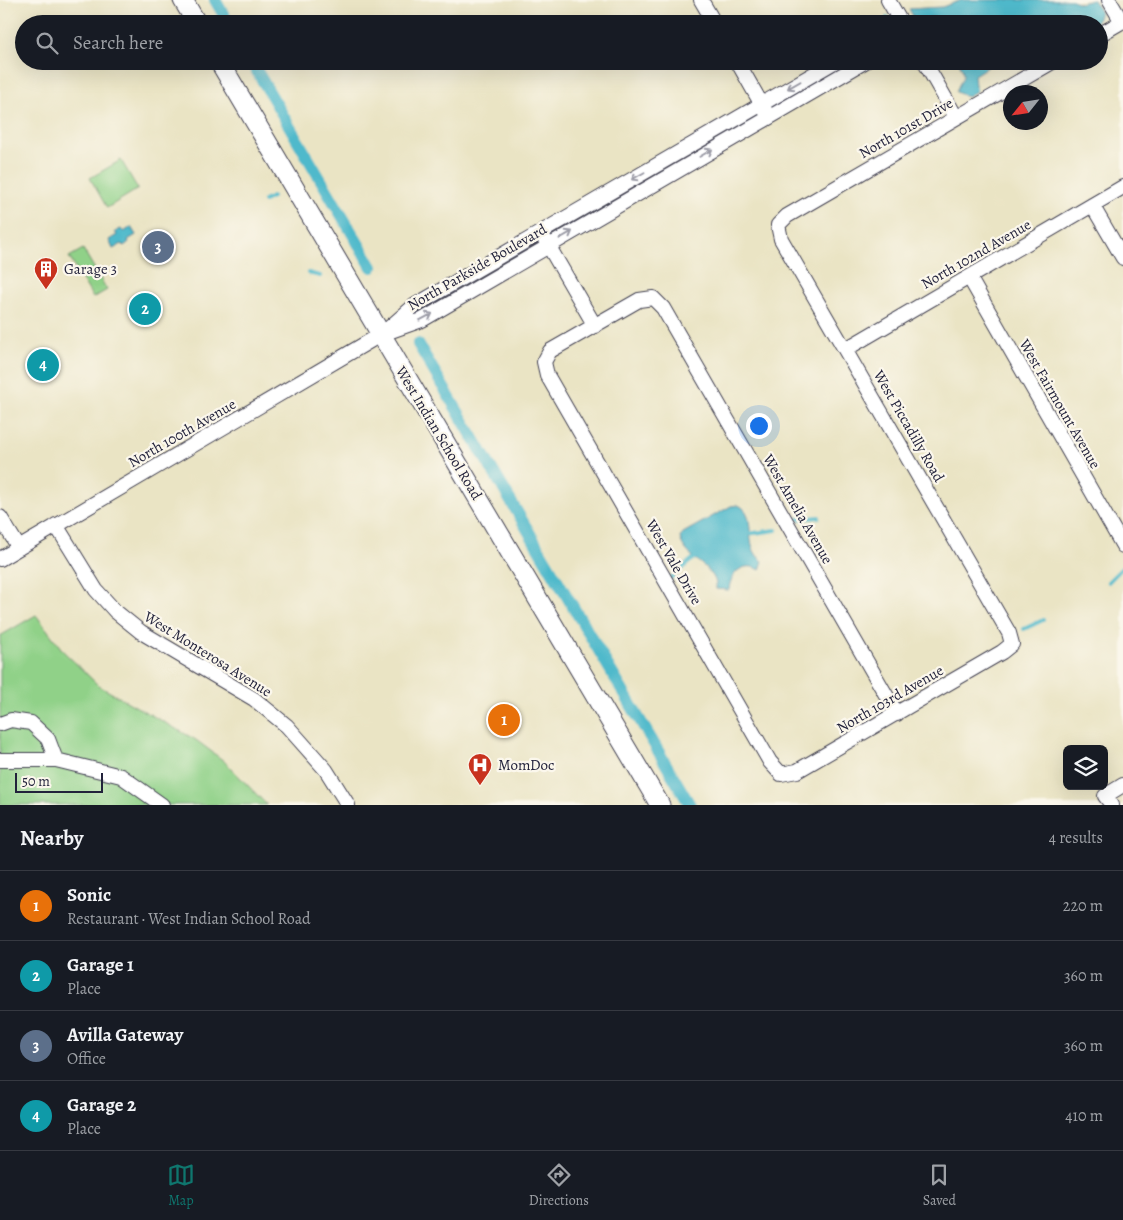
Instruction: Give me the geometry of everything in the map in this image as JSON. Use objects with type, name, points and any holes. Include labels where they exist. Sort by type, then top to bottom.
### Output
[{"type":"main road","points":[[183,0],[192,15]]},
{"type":"main road","name":"West Indian School Road","points":[[224,70],[660,805]]},
{"type":"street","points":[[701,0],[710,15]]},
{"type":"street","points":[[888,0],[897,15]]},
{"type":"street","points":[[1108,30],[1122,22],[1109,0]]},
{"type":"street","points":[[742,70],[769,117]]},
{"type":"street","name":"North Parkside Boulevard","points":[[380,335],[414,306],[821,70]]},
{"type":"street","name":"North Parkside Boulevard","points":[[380,335],[422,320],[850,70]]},
{"type":"street","points":[[929,70],[956,118]]},
{"type":"street","name":"North 101st Drive","points":[[778,226],[787,216],[1039,70]]},
{"type":"street","name":"North 102nd Avenue","points":[[846,349],[1123,187]]},
{"type":"street","points":[[1092,205],[1123,258]]},
{"type":"street","name":"West Piccadilly Road","points":[[778,226],[781,239],[1009,633],[1012,644]]},
{"type":"street","points":[[540,232],[595,326]]},
{"type":"street","name":"West Fairmount Avenue","points":[[969,277],[1123,546]]},
{"type":"street","name":"West Amelia Avenue","points":[[595,326],[639,300],[653,298],[663,308],[897,714]]},
{"type":"street","name":"West Vale Drive","points":[[595,326],[550,352],[544,362],[547,375],[770,762],[781,774]]},
{"type":"street","name":"North 100th Avenue","points":[[0,559],[380,335]]},
{"type":"street","points":[[0,517],[19,548]]},
{"type":"street","name":"West Monterosa Avenue","points":[[56,525],[96,590],[115,612],[141,632],[254,699],[287,726],[326,770],[348,805]]},
{"type":"street","name":"North 103rd Avenue","points":[[781,774],[797,771],[1002,652],[1012,644]]},
{"type":"street","points":[[0,724],[11,720],[31,723],[48,739],[56,760]]},
{"type":"street","points":[[0,760],[56,760],[121,776],[162,805]]},
{"type":"street","points":[[1108,800],[1123,785]]},
{"type":"green space","points":[[121,160],[138,189],[107,208],[90,178]]},
{"type":"green space","points":[[83,249],[107,290],[93,298],[69,257]]},
{"type":"green space","points":[[36,615],[64,652],[99,686],[196,740],[224,761],[267,805],[0,805],[0,636]]},
{"type":"water","points":[[962,0],[1072,0],[1080,3],[1093,0],[1100,11],[1099,15],[912,15],[909,9],[942,7]]},
{"type":"water","points":[[982,70],[974,75],[977,90],[968,97],[956,92],[963,77],[963,71]]},
{"type":"water","points":[[131,227],[136,235],[128,240],[129,242],[124,246],[122,244],[113,249],[109,240],[117,235],[115,232],[121,229],[124,232]]},
{"type":"water","points":[[738,505],[748,515],[753,547],[756,555],[763,561],[760,570],[748,567],[738,570],[732,579],[729,590],[716,589],[716,582],[712,575],[688,552],[680,538],[683,533],[731,506]]},
{"type":"waterway","points":[[215,0],[224,15]]},
{"type":"waterway","points":[[256,70],[372,267]]},
{"type":"waterway","points":[[264,201],[272,197]]},
{"type":"waterway","points":[[308,273],[320,276]]},
{"type":"waterway","points":[[418,344],[690,805]]},
{"type":"waterway","points":[[798,519],[819,517]]},
{"type":"waterway","points":[[747,534],[776,530]]},
{"type":"waterway","points":[[669,579],[696,557]]},
{"type":"waterway","points":[[1108,582],[1122,568]]},
{"type":"waterway","points":[[1024,629],[1043,620]]},
{"type":"place","name":"Avilla Gateway","points":[[158,247]]},
{"type":"place","name":"Garage 3","points":[[46,290]]},
{"type":"place","name":"Garage 1","points":[[145,309]]},
{"type":"place","name":"Garage 2","points":[[43,365]]},
{"type":"place","name":"Sonic","points":[[504,720]]},
{"type":"place","name":"MomDoc","points":[[480,786]]}]
